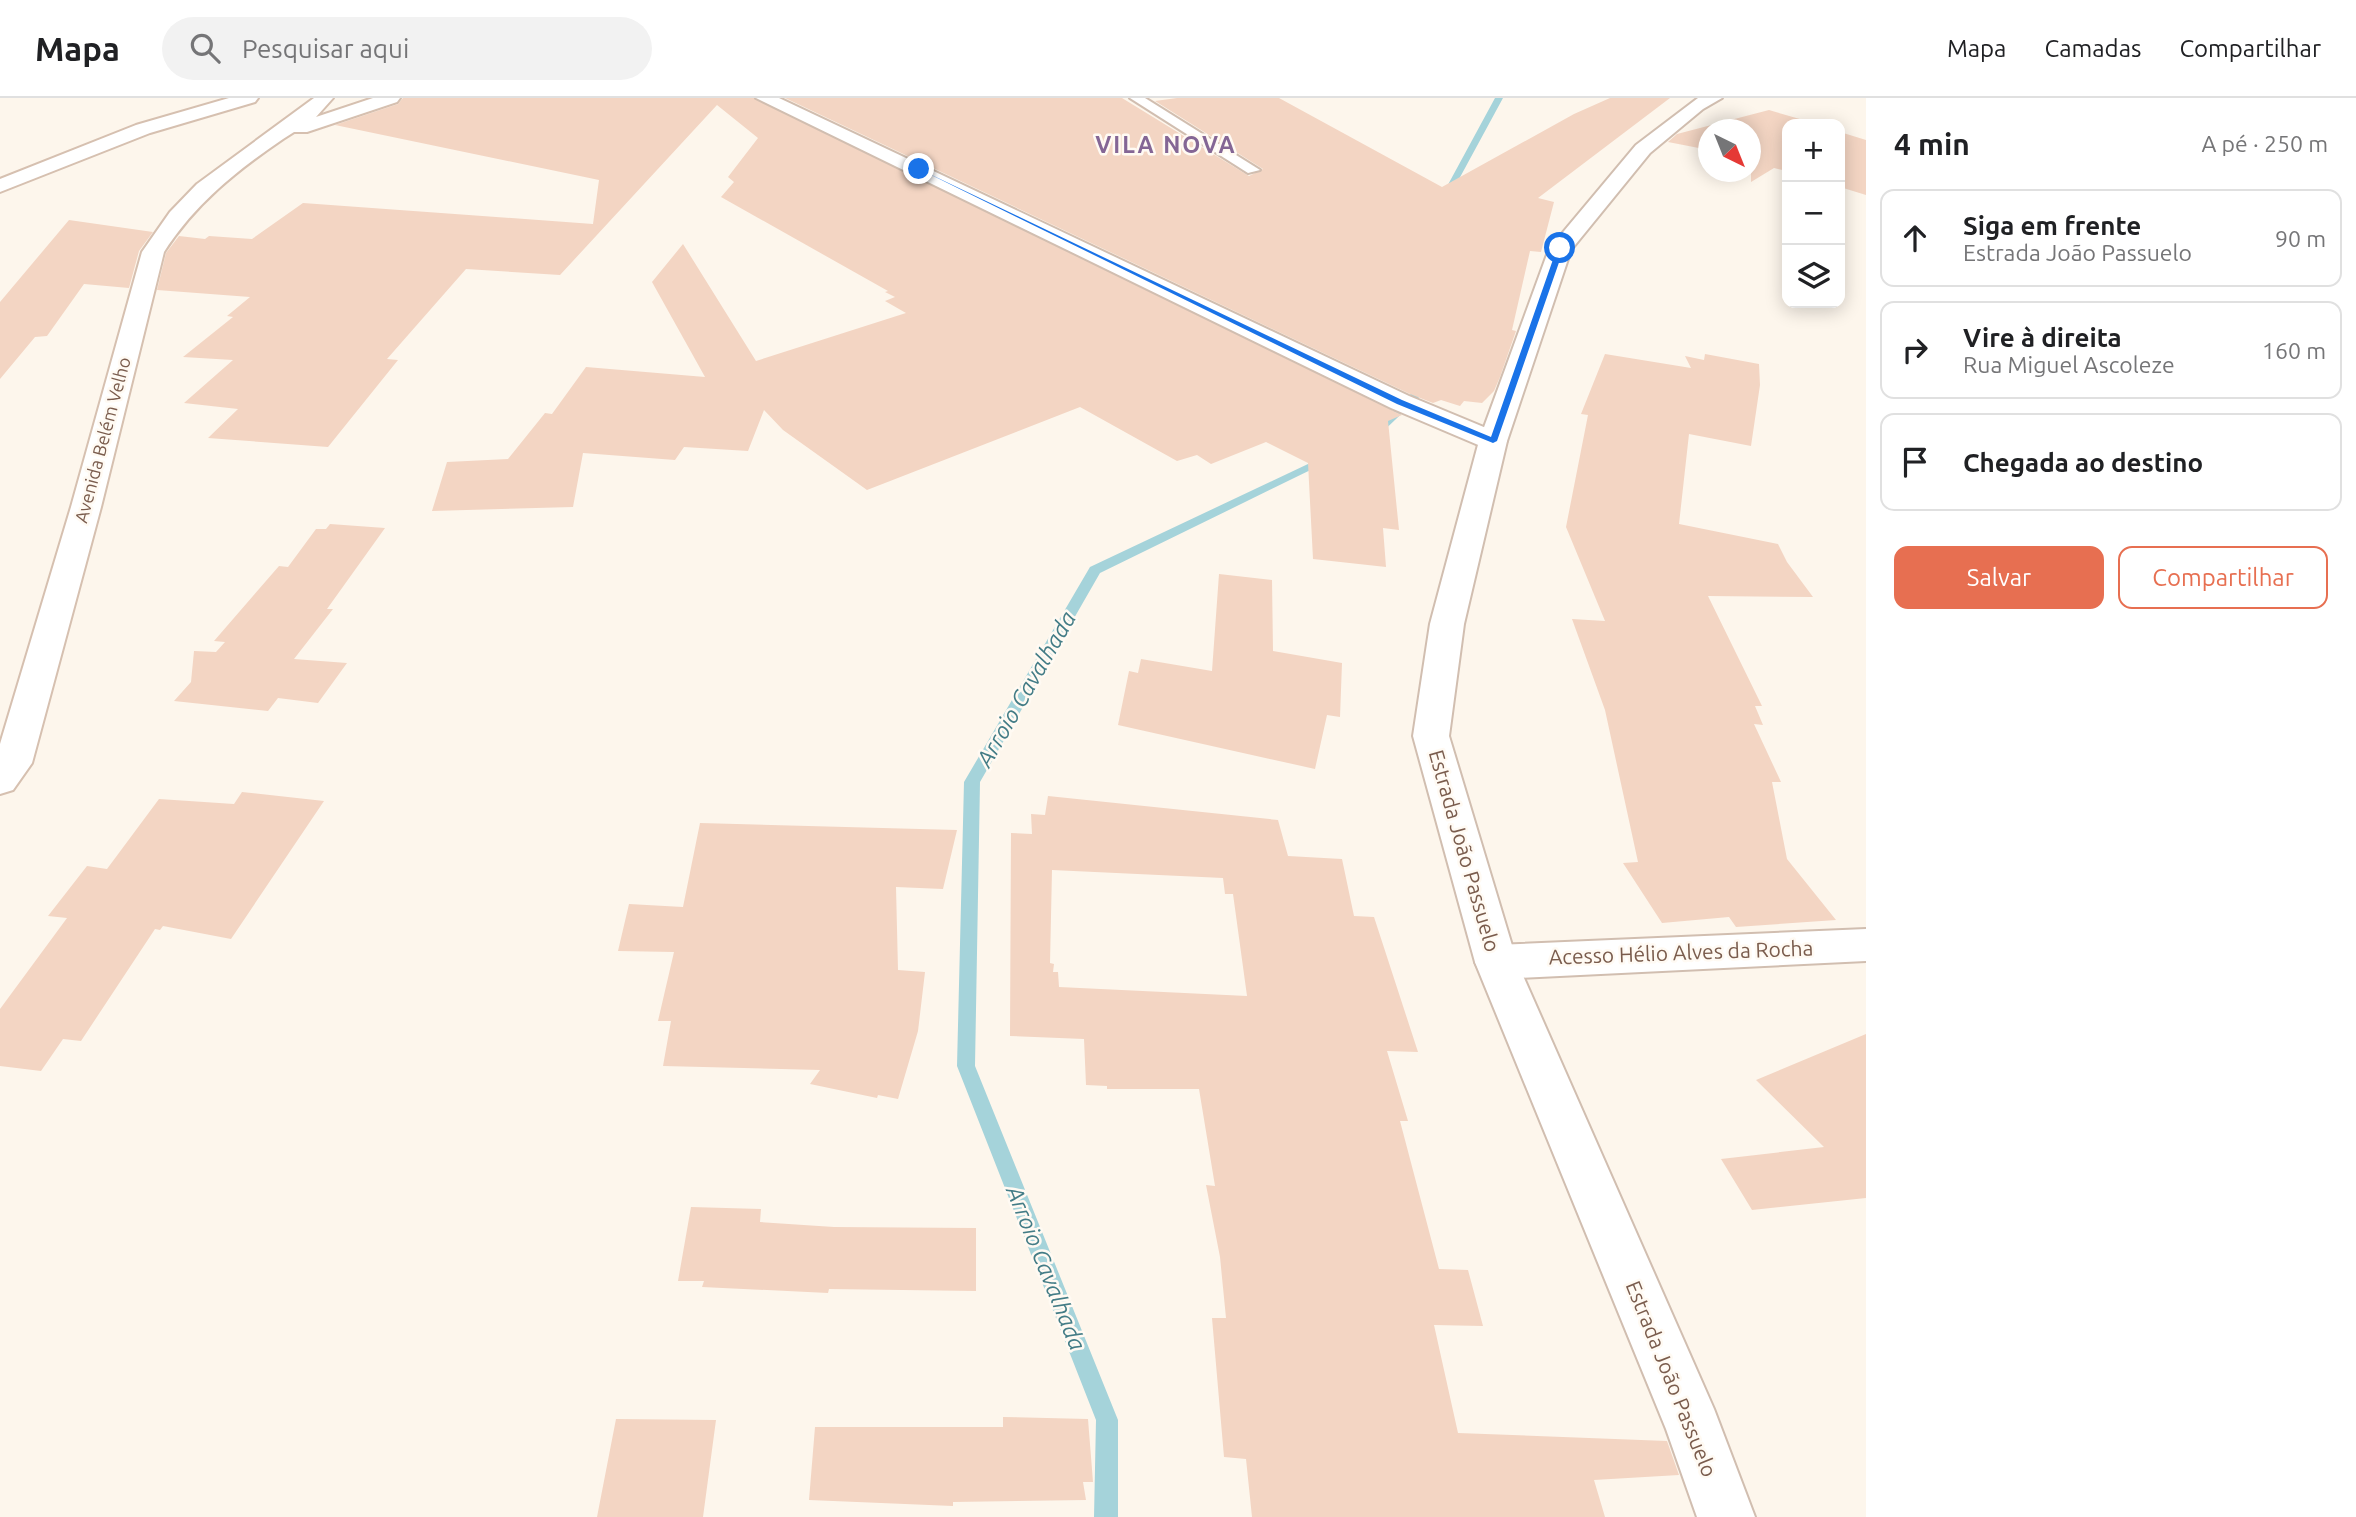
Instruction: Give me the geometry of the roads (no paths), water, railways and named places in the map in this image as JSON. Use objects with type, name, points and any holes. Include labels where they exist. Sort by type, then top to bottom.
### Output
[{"type":"street","points":[[0,186],[143,129],[249,98]]},
{"type":"street","name":"Avenida Belém Velho","points":[[4,769],[153,252],[172,220],[200,189],[307,115],[324,98]]},
{"type":"street","points":[[332,98],[368,98]]},
{"type":"street","name":"Avenida Belém Velho","points":[[268,141],[391,98]]},
{"type":"street","points":[[765,98],[1400,402],[1493,441]]},
{"type":"street","name":"Estrada João Passuelo","points":[[1713,98],[1697,105],[1643,149],[1560,248],[1493,441],[1447,624],[1431,736],[1496,962],[1694,1429],[1726,1517]]},
{"type":"street","name":"Acesso Hélio Alves da Rocha","points":[[1496,962],[1866,945]]},
{"type":"lane","points":[[1136,98],[1253,170]]},
{"type":"waterway","name":"Arroio Cavalhada","points":[[1448,198],[1448,192],[1499,98]]},
{"type":"waterway","name":"Arroio Cavalhada","points":[[1372,436],[1430,382]]},
{"type":"waterway","name":"Arroio Cavalhada","points":[[1106,1517],[1107,1420],[966,1066],[972,782],[1095,570],[1327,458]]},
{"type":"district","name":"VILA NOVA","points":[[1166,145]]}]
